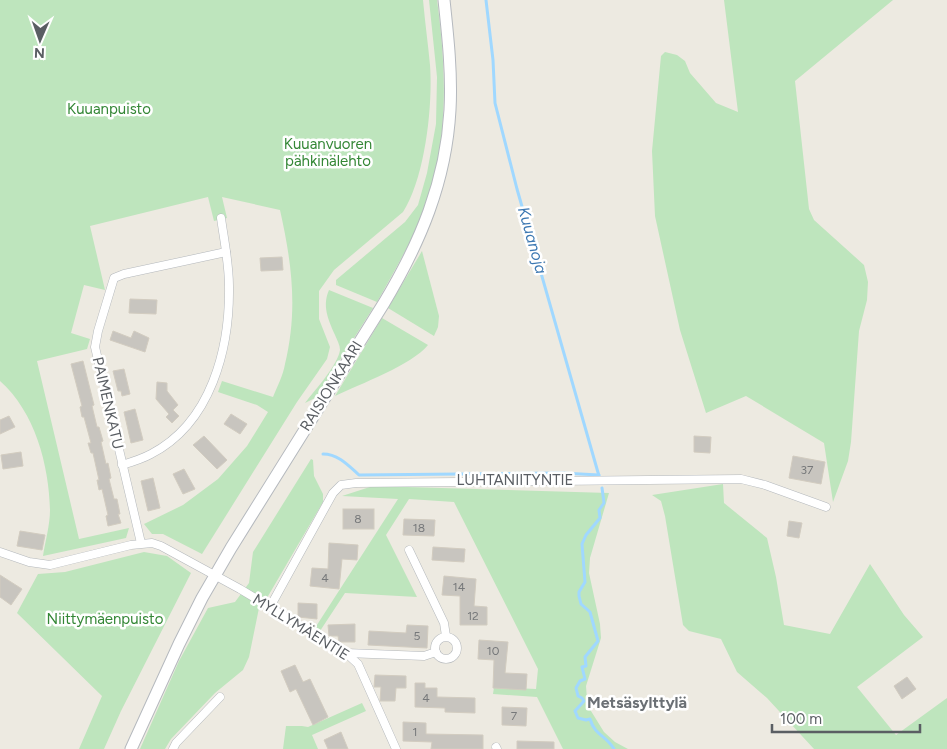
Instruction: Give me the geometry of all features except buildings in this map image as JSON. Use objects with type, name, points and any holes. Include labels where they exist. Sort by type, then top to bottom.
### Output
[{"type":"main road","name":"RAISIONKAARI","points":[[131,749],[179,644],[215,576],[299,437],[384,303],[419,239],[438,182],[448,135],[451,82],[444,0]]},
{"type":"street","name":"PAIMENKATU","points":[[122,465],[150,454],[179,433],[203,403],[213,384],[223,352],[229,286],[221,218]]},
{"type":"street","name":"PAIMENKATU","points":[[141,543],[95,346],[103,314],[114,278],[124,274],[226,252]]},
{"type":"street","name":"LUHTANIITYNTIE","points":[[270,607],[333,493],[340,485],[356,482],[741,479],[765,485],[826,508]]},
{"type":"street","name":"MYLLYMÄENTIE","points":[[141,543],[152,543],[162,546],[270,607],[346,653],[358,664],[396,749]]},
{"type":"street","points":[[0,552],[29,562],[50,565],[141,543]]},
{"type":"street","points":[[409,550],[444,623],[446,636]]},
{"type":"street","points":[[436,652],[437,642],[446,636]]},
{"type":"street","points":[[436,652],[443,659],[450,658],[456,654],[456,644],[452,638],[446,636]]},
{"type":"street","points":[[346,653],[424,656],[436,652]]},
{"type":"street","points":[[173,749],[176,743],[220,697]]},
{"type":"green space","name":"Kuuanpuisto","points":[[0,0],[423,0],[431,82],[429,121],[422,161],[411,198],[403,212],[334,270],[319,291],[319,319],[330,347],[327,359],[297,402],[202,554],[163,534],[152,534],[144,524],[183,505],[218,479],[247,446],[268,412],[257,405],[218,392],[222,381],[273,397],[283,373],[291,325],[292,287],[288,249],[280,210],[222,197],[227,218],[214,221],[208,197],[90,226],[105,290],[84,285],[71,333],[90,339],[87,349],[37,361],[79,539],[129,528],[126,538],[43,556],[50,510],[47,475],[43,458],[31,424],[12,394],[0,381]]},
{"type":"green space","points":[[429,0],[437,0],[443,56],[444,85],[441,143],[436,171],[418,225],[377,302],[336,285],[336,280],[405,222],[418,205],[427,173],[436,124],[437,77]]},
{"type":"green space","points":[[724,0],[893,0],[795,81],[809,209],[814,220],[864,265],[868,282],[867,300],[859,331],[848,461],[833,502],[824,443],[746,396],[706,413],[680,330],[655,216],[652,151],[661,56],[665,52],[677,55],[685,61],[690,73],[716,103],[738,112]]},
{"type":"green space","points":[[422,251],[439,316],[438,327],[434,336],[388,308]]},
{"type":"green space","points":[[329,290],[373,308],[318,395],[305,403],[331,370],[340,350],[326,307]]},
{"type":"green space","points":[[382,318],[428,345],[398,367],[335,396]]},
{"type":"green space","points":[[311,459],[313,460],[314,476],[323,494],[323,502],[264,603],[259,608],[249,657],[243,670],[215,693],[171,739],[165,749],[140,749],[179,661],[208,608],[235,602],[249,583],[253,552]]},
{"type":"green space","points":[[723,484],[724,503],[767,538],[784,625],[830,634],[870,564],[904,615],[923,637],[857,687],[896,735],[947,698],[947,749],[814,749],[767,698],[737,672],[721,639],[689,631],[683,625],[665,516],[661,501],[652,495]]},
{"type":"green space","points":[[373,486],[609,493],[590,558],[589,573],[600,624],[601,638],[586,686],[587,699],[591,711],[604,732],[615,742],[628,749],[563,749],[537,697],[493,694],[494,687],[536,689],[538,669],[454,502],[409,499],[386,535],[417,597],[345,593],[320,631],[315,628],[398,499],[342,496]]},
{"type":"green space","name":"Niittymäenpuisto","points":[[144,552],[167,556],[191,573],[121,711],[104,749],[79,749],[102,696],[17,613],[38,574],[65,572]]},
{"type":"green space","points":[[362,703],[366,711],[312,735],[318,749],[283,749],[286,726],[308,727]]},
{"type":"waterway","name":"Kuuanoja","points":[[486,0],[493,60],[495,103],[517,189],[599,476]]},
{"type":"waterway","points":[[323,454],[338,458],[359,475],[562,473],[599,475]]},
{"type":"waterway","name":"Kuuanoja","points":[[602,488],[604,503],[599,510],[600,518],[586,535],[582,544],[585,582],[579,592],[581,604],[590,612],[598,641],[585,657],[586,666],[582,667],[585,679],[580,681],[576,688],[578,696],[584,701],[575,711],[578,718],[590,719],[595,729],[614,749]]},
{"type":"district","name":"Metsäsylttylä","points":[[637,702]]},
{"type":"park label","name":"Kuuanvuoren pähkinälehto","points":[[328,152]]}]
